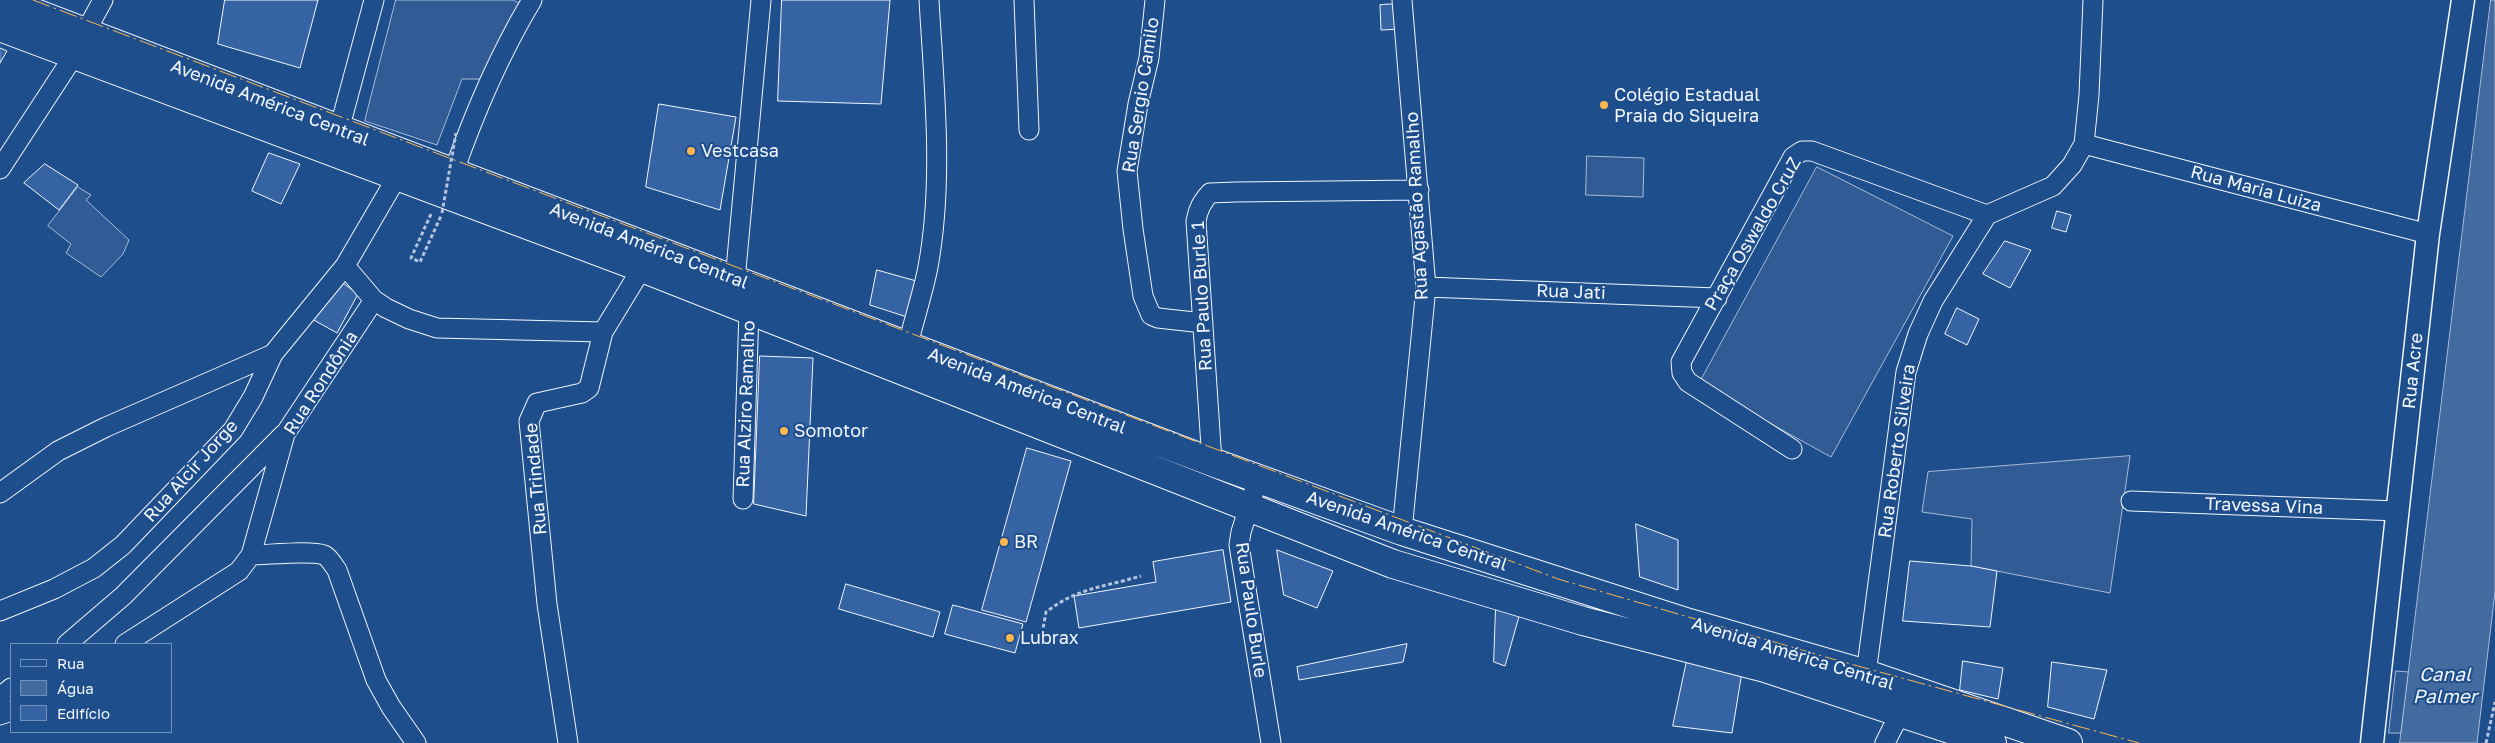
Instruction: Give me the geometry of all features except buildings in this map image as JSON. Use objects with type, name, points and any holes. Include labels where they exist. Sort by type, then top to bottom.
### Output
[{"type":"highway","name":"Avenida América Central","points":[[1,0],[80,43],[397,177],[736,280],[1212,462],[1402,531],[1690,623],[1866,674],[2068,743]]},
{"type":"highway","name":"Avenida América Central","points":[[0,27],[80,43],[339,130],[445,192],[750,310],[1393,564],[1583,621],[1765,668],[1901,711],[1992,743]]},
{"type":"street","points":[[0,169],[80,43],[103,0]]},
{"type":"street","points":[[339,130],[374,0]]},
{"type":"street","points":[[445,192],[474,112],[495,67],[532,0]]},
{"type":"street","points":[[736,280],[761,0]]},
{"type":"street","points":[[908,345],[928,267],[933,222],[935,147],[930,0]]},
{"type":"street","points":[[1024,0],[1029,130]]},
{"type":"street","name":"Rua Sergio Camilo","points":[[1156,0],[1149,58],[1138,104],[1127,171],[1133,230],[1143,296],[1151,315],[1158,318],[1203,323]]},
{"type":"street","name":"Rua Agastão Ramalho","points":[[1402,0],[1426,287],[1402,531]]},
{"type":"street","points":[[1987,215],[2053,186],[2072,166],[2084,144],[2089,95],[2092,0]]},
{"type":"street","name":"Rua Acre","points":[[2372,743],[2428,234],[2463,0]]},
{"type":"street","name":"Rua Maria Luiza","points":[[2084,144],[2428,234]]},
{"type":"street","name":"Praça Oswaldo CruZ","points":[[1792,449],[1688,382],[1682,373],[1681,362],[1684,352],[1717,298],[1794,157],[1802,151],[1812,152],[1987,215]]},
{"type":"street","name":"Rua Alcir Jorge","points":[[0,611],[54,589],[94,568],[124,545],[233,430],[273,354],[345,266],[397,177]]},
{"type":"street","name":"Rua Paulo Burle 1","points":[[1212,462],[1196,221],[1198,209],[1210,193],[1418,190]]},
{"type":"street","name":"Rua Roberto Silveira","points":[[1866,674],[1906,372],[1918,334],[1933,301],[1987,215]]},
{"type":"street","points":[[345,266],[374,300],[409,319],[437,328],[603,332]]},
{"type":"street","name":"Rua Trindade","points":[[568,743],[547,604],[529,421],[537,403],[582,393],[589,388],[603,332],[642,268]]},
{"type":"street","name":"Rua Jati","points":[[1426,287],[1717,298]]},
{"type":"street","name":"Rua Rondônia","points":[[127,643],[239,571],[251,555],[285,434],[374,300]]},
{"type":"street","name":"Rua Alziro Ramalho","points":[[743,499],[750,310]]},
{"type":"street","points":[[0,493],[58,451],[273,354]]},
{"type":"street","points":[[68,643],[123,596],[285,434]]},
{"type":"street","name":"Rua Paulo Burle","points":[[1258,479],[1240,532],[1239,545],[1271,743]]},
{"type":"street","name":"Travessa Vina","points":[[2131,501],[2398,511]]},
{"type":"street","points":[[251,555],[312,553],[324,555],[331,561],[337,570],[376,680],[391,707],[416,743]]},
{"type":"street","points":[[0,697],[10,689]]},
{"type":"street","points":[[1885,743],[1901,711]]},
{"type":"path","points":[[445,192],[411,258],[420,262],[445,192],[456,133]]},
{"type":"path","points":[[1042,634],[1046,612],[1060,601],[1081,590],[1101,588],[1141,576]]},
{"type":"path","points":[[2486,743],[2495,702]]},
{"type":"shaded area","points":[[396,0],[513,0],[523,5],[485,79],[462,79],[437,145],[365,121]]},
{"type":"shaded area","points":[[1587,156],[1644,158],[1643,197],[1586,195]]},
{"type":"shaded area","points":[[1817,167],[1953,236],[1831,457],[1699,384]]},
{"type":"shaded area","points":[[78,187],[91,195],[86,200],[129,240],[123,254],[101,277],[66,253],[71,244],[48,226]]},
{"type":"shaded area","points":[[2130,456],[2110,593],[1971,566],[1972,519],[1922,512],[1928,472]]},
{"type":"shaded area","points":[[2396,671],[2409,672],[2401,733],[2389,733]]},
{"type":"water","name":"Canal Palmer","points":[[2491,0],[2495,0],[2495,592],[2477,743],[2400,743]]},
{"type":"power","points":[[33,0],[1558,579],[1836,660],[2139,743]]},
{"type":"place","name":"Colégio Estadual Praia do Siqueira","points":[[1604,105]]},
{"type":"place","name":"Vestcasa","points":[[691,151]]},
{"type":"place","name":"Somotor","points":[[784,431]]},
{"type":"place","name":"BR","points":[[1004,542]]},
{"type":"place","name":"Lubrax","points":[[1010,638]]}]
